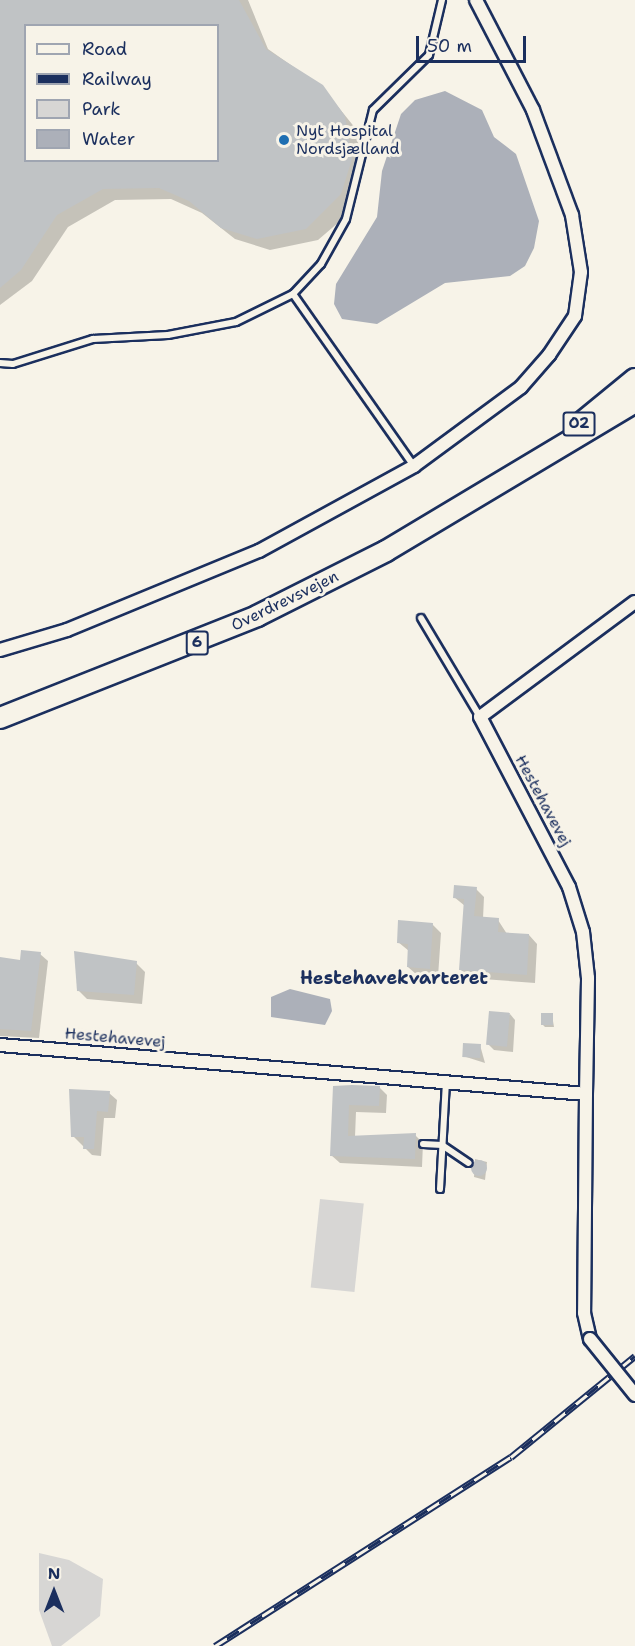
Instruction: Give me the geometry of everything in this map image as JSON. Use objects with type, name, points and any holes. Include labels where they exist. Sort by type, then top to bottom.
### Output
[{"type":"main road","name":"Overdrevsvejen","points":[[523,468],[635,379]]},
{"type":"main road","name":"Overdrevsvejen","points":[[0,718],[257,616],[386,551],[635,402]]},
{"type":"street","points":[[0,650],[67,630],[258,551],[414,466],[521,387],[549,355],[575,316],[581,272],[572,215],[533,111],[476,0]]},
{"type":"street","points":[[480,717],[635,602]]},
{"type":"street","name":"Hestehavevej","points":[[480,717],[569,887],[583,932],[588,978],[584,1313],[590,1339],[635,1395]]},
{"type":"street","name":"Hestehavevej","points":[[0,1045],[586,1094]]},
{"type":"lane","points":[[0,363],[13,364],[93,339],[168,335],[236,322],[292,294],[321,264],[346,219],[373,111],[429,55],[442,0]]},
{"type":"lane","points":[[292,294],[414,466]]},
{"type":"lane","points":[[421,618],[480,717]]},
{"type":"lane","points":[[440,1188],[446,1082]]},
{"type":"lane","points":[[423,1144],[442,1144],[469,1163]]},
{"type":"green space","points":[[320,1199],[364,1204],[354,1292],[311,1288]]},
{"type":"green space","points":[[39,1553],[69,1560],[103,1579],[100,1616],[61,1646],[52,1646],[39,1610]]},
{"type":"water","points":[[445,91],[482,110],[494,137],[516,154],[539,221],[534,248],[525,266],[510,276],[445,283],[377,324],[342,319],[334,304],[336,284],[377,217],[382,171],[401,114],[415,100]]},
{"type":"water","points":[[290,989],[330,999],[332,1011],[325,1025],[271,1017],[271,997]]},
{"type":"building","name":"Nyt Hospital Nordsjælland","points":[[0,0],[239,0],[266,49],[323,85],[345,116],[352,159],[341,194],[306,229],[257,239],[221,228],[189,201],[159,188],[103,189],[57,215],[21,270],[0,288]]},
{"type":"building","points":[[454,885],[477,887],[474,916],[499,918],[498,932],[529,934],[527,975],[459,970],[464,899],[453,898]]},
{"type":"building","points":[[398,920],[433,923],[430,969],[407,967],[408,944],[397,943]]},
{"type":"building","points":[[21,950],[41,952],[31,1031],[0,1029],[0,957],[20,960]]},
{"type":"building","points":[[74,951],[137,961],[134,995],[77,991]]},
{"type":"building","points":[[489,1011],[510,1013],[507,1047],[486,1045]]},
{"type":"building","points":[[541,1013],[553,1013],[553,1025],[541,1025]]},
{"type":"building","points":[[463,1043],[481,1044],[480,1058],[462,1057]]},
{"type":"building","points":[[333,1086],[380,1086],[379,1106],[349,1105],[348,1136],[416,1133],[415,1159],[330,1156]]},
{"type":"building","points":[[69,1089],[110,1091],[108,1112],[97,1111],[94,1149],[83,1149],[84,1137],[71,1137]]},
{"type":"building","points":[[476,1160],[482,1160],[487,1168],[485,1174],[476,1176],[471,1171],[471,1165]]},
{"type":"railway","points":[[215,1646],[511,1457],[635,1356]]},
{"type":"place","name":"Nyt Hospital Nordsjælland","points":[[284,140]]},
{"type":"district","name":"Hestehavekvarteret","points":[[394,978]]}]
